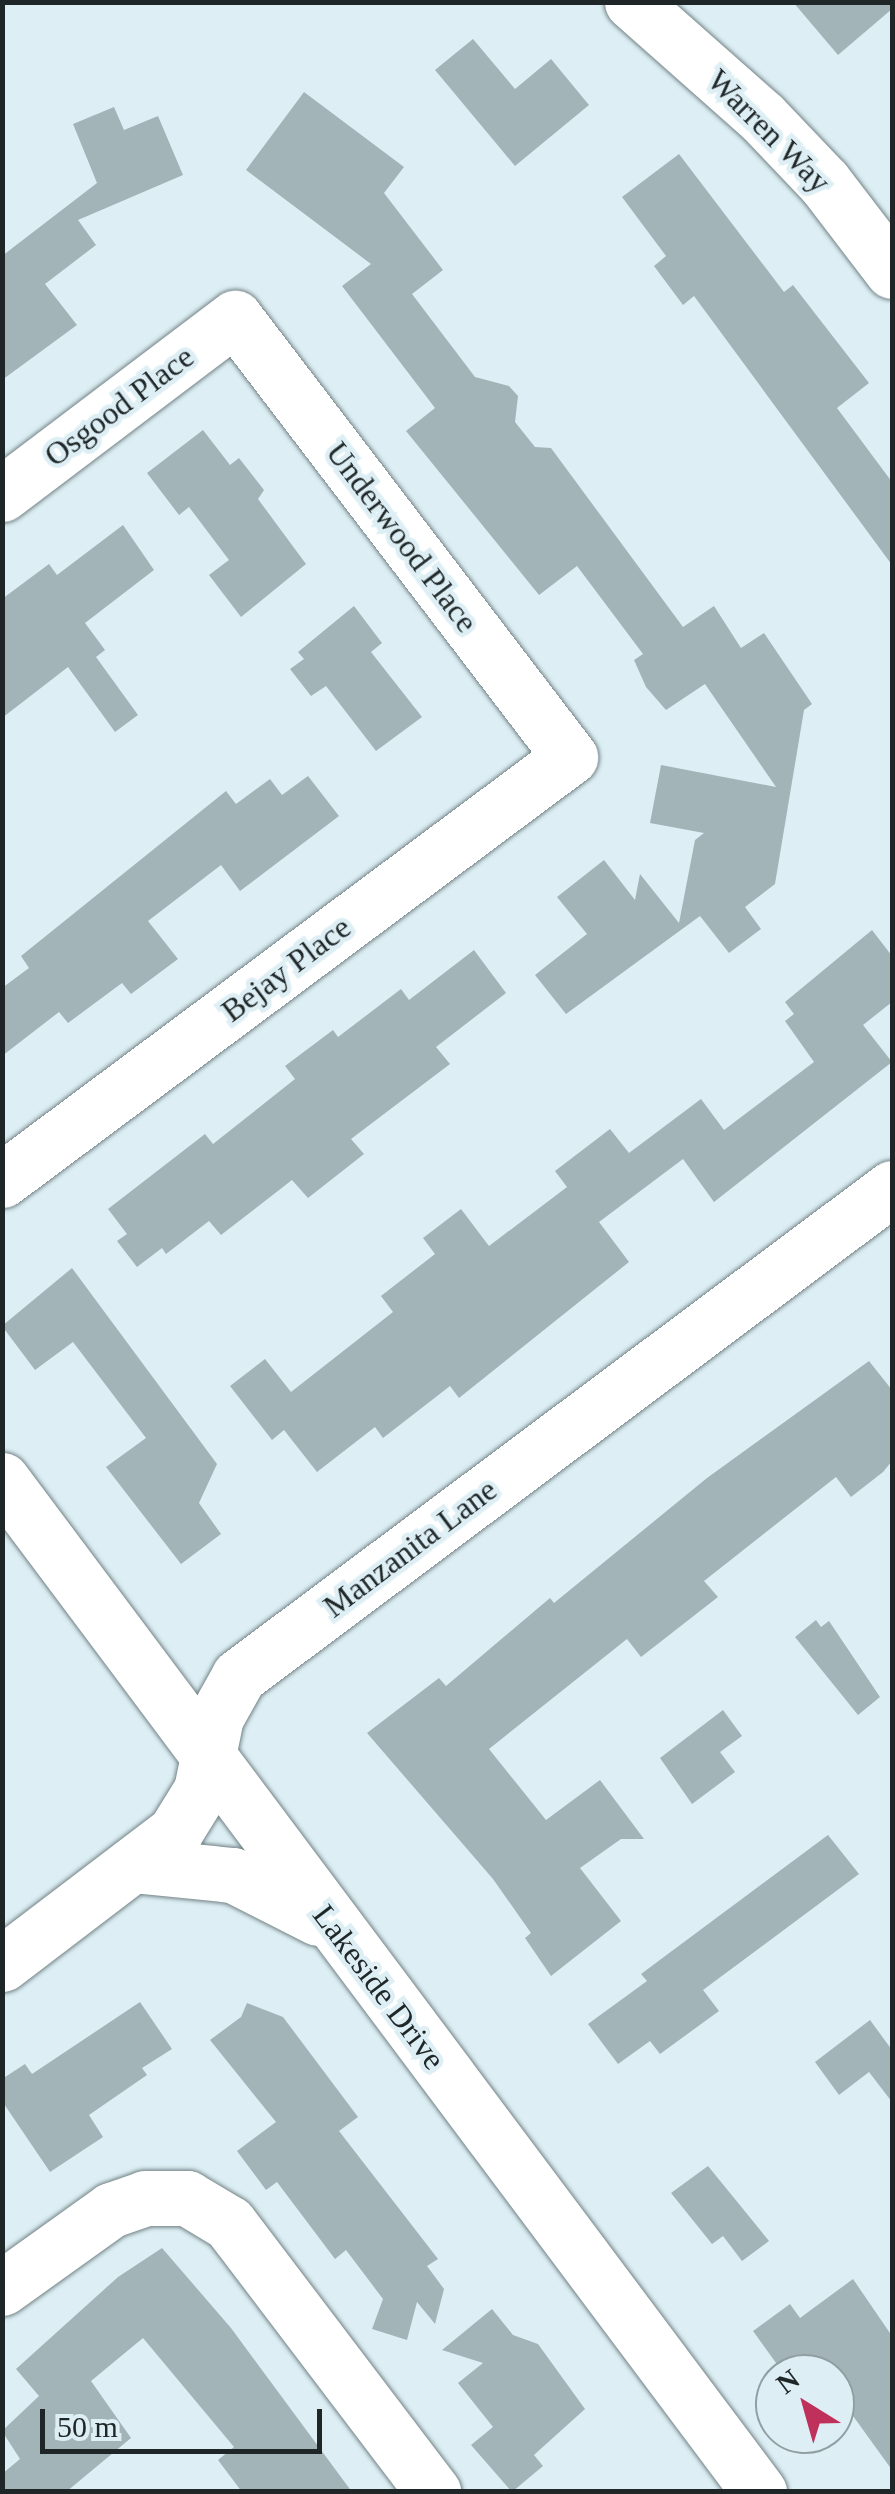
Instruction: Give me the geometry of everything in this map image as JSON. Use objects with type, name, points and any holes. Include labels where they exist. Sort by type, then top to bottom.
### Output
[{"type":"street","name":"Warren Way","points":[[632,2],[787,143],[892,271]]},
{"type":"street","name":"Osgood Place","points":[[2,494],[235,318]]},
{"type":"street","name":"Underwood Place","points":[[235,318],[570,757]]},
{"type":"street","name":"Bejay Place","points":[[2,1180],[570,757]]},
{"type":"street","name":"Manzanita Lane","points":[[2,1964],[132,1866],[187,1817],[202,1790],[206,1756],[225,1693],[239,1676],[892,1188]]},
{"type":"street","name":"Lakeside Drive","points":[[2,1480],[759,2492]]},
{"type":"street","points":[[132,1866],[233,1875],[332,1924]]},
{"type":"street","points":[[2,2288],[111,2210],[145,2198],[188,2198],[229,2223],[433,2492]]},
{"type":"building","points":[[793,2],[892,2],[892,9],[838,55]]},
{"type":"building","points":[[473,39],[515,89],[551,59],[589,105],[515,166],[435,70]]},
{"type":"building","points":[[304,92],[404,167],[384,193],[443,270],[412,294],[475,377],[509,386],[518,396],[515,422],[535,447],[551,448],[683,627],[714,606],[741,648],[764,633],[812,704],[804,710],[775,884],[745,907],[761,929],[729,953],[700,916],[566,1014],[535,975],[587,934],[557,897],[604,860],[635,900],[640,874],[679,923],[695,840],[704,833],[650,823],[661,765],[776,787],[705,684],[666,710],[646,687],[634,660],[643,654],[577,566],[539,595],[406,431],[435,408],[342,286],[371,264],[246,170]]},
{"type":"building","points":[[114,107],[124,130],[158,116],[183,175],[78,220],[96,245],[45,284],[77,325],[2,380],[2,256],[97,183],[73,124]]},
{"type":"building","points":[[679,154],[784,292],[793,285],[869,383],[837,408],[892,482],[892,565],[694,296],[683,305],[654,266],[666,256],[622,197]]},
{"type":"building","points":[[203,430],[230,465],[239,458],[264,490],[258,499],[306,564],[241,617],[209,575],[229,560],[189,507],[179,515],[147,473]]},
{"type":"building","points":[[123,525],[154,570],[85,623],[105,650],[96,657],[138,715],[115,732],[68,667],[2,718],[2,599],[49,564],[57,575]]},
{"type":"building","points":[[354,606],[382,643],[371,652],[422,717],[376,751],[326,686],[311,696],[290,669],[304,659],[298,652]]},
{"type":"building","points":[[308,776],[339,816],[240,891],[221,865],[148,921],[178,959],[131,994],[122,983],[68,1023],[59,1012],[2,1056],[2,988],[29,968],[21,956],[226,791],[236,804],[270,779],[282,795]]},
{"type":"building","points":[[872,930],[892,956],[892,1002],[863,1025],[892,1062],[714,1202],[683,1159],[599,1222],[629,1262],[459,1398],[450,1386],[383,1438],[375,1427],[317,1472],[284,1430],[272,1440],[230,1386],[265,1359],[291,1392],[393,1312],[381,1296],[435,1254],[423,1238],[461,1209],[489,1246],[567,1187],[555,1171],[610,1129],[629,1153],[701,1099],[724,1130],[814,1062],[785,1021],[794,1014],[785,1002]]},
{"type":"building","points":[[474,950],[506,993],[436,1047],[450,1064],[351,1139],[364,1154],[308,1198],[292,1180],[221,1235],[209,1221],[166,1254],[162,1248],[137,1267],[117,1241],[127,1234],[108,1209],[205,1134],[213,1144],[295,1079],[285,1066],[333,1030],[338,1037],[401,989],[409,1000]]},
{"type":"building","points":[[72,1268],[217,1464],[199,1503],[221,1534],[181,1564],[106,1467],[146,1438],[73,1342],[35,1370],[2,1326]]},
{"type":"building","points":[[869,1361],[892,1390],[892,1461],[883,1472],[851,1497],[836,1477],[704,1581],[718,1597],[641,1657],[627,1639],[489,1749],[546,1820],[600,1780],[644,1839],[621,1839],[580,1868],[621,1921],[551,1976],[525,1938],[531,1933],[493,1879],[367,1733],[439,1678],[446,1686],[550,1598],[554,1603],[707,1478]]},
{"type":"building","points":[[816,1620],[821,1627],[829,1621],[880,1697],[858,1715],[795,1637]]},
{"type":"building","points":[[723,1710],[742,1736],[720,1752],[735,1772],[692,1804],[660,1758]]},
{"type":"building","points":[[828,1835],[859,1874],[703,1990],[719,2011],[660,2054],[650,2041],[618,2064],[588,2024],[647,1981],[641,1974]]},
{"type":"building","points":[[140,2002],[172,2049],[142,2068],[147,2075],[89,2115],[103,2137],[50,2172],[2,2101],[2,2079],[25,2064],[32,2074]]},
{"type":"building","points":[[247,2003],[283,2017],[358,2117],[339,2131],[438,2259],[427,2266],[444,2289],[435,2324],[417,2302],[407,2340],[372,2329],[383,2299],[346,2250],[335,2259],[277,2182],[266,2190],[237,2151],[276,2122],[210,2040],[241,2017]]},
{"type":"building","points":[[870,2020],[892,2050],[892,2102],[869,2072],[839,2095],[815,2062]]},
{"type":"building","points":[[708,2166],[769,2241],[742,2261],[723,2236],[712,2244],[671,2193]]},
{"type":"building","points":[[162,2248],[231,2328],[352,2492],[242,2492],[218,2460],[234,2447],[143,2338],[91,2381],[131,2438],[66,2492],[2,2492],[2,2474],[20,2459],[2,2431],[39,2396],[16,2369],[118,2277]]},
{"type":"building","points":[[853,2279],[892,2336],[892,2470],[855,2419],[855,2354],[770,2354],[753,2331],[790,2304],[800,2318]]},
{"type":"building","points":[[492,2309],[513,2335],[538,2344],[585,2409],[534,2455],[543,2466],[512,2492],[471,2445],[493,2427],[458,2383],[483,2363],[442,2350]]}]
